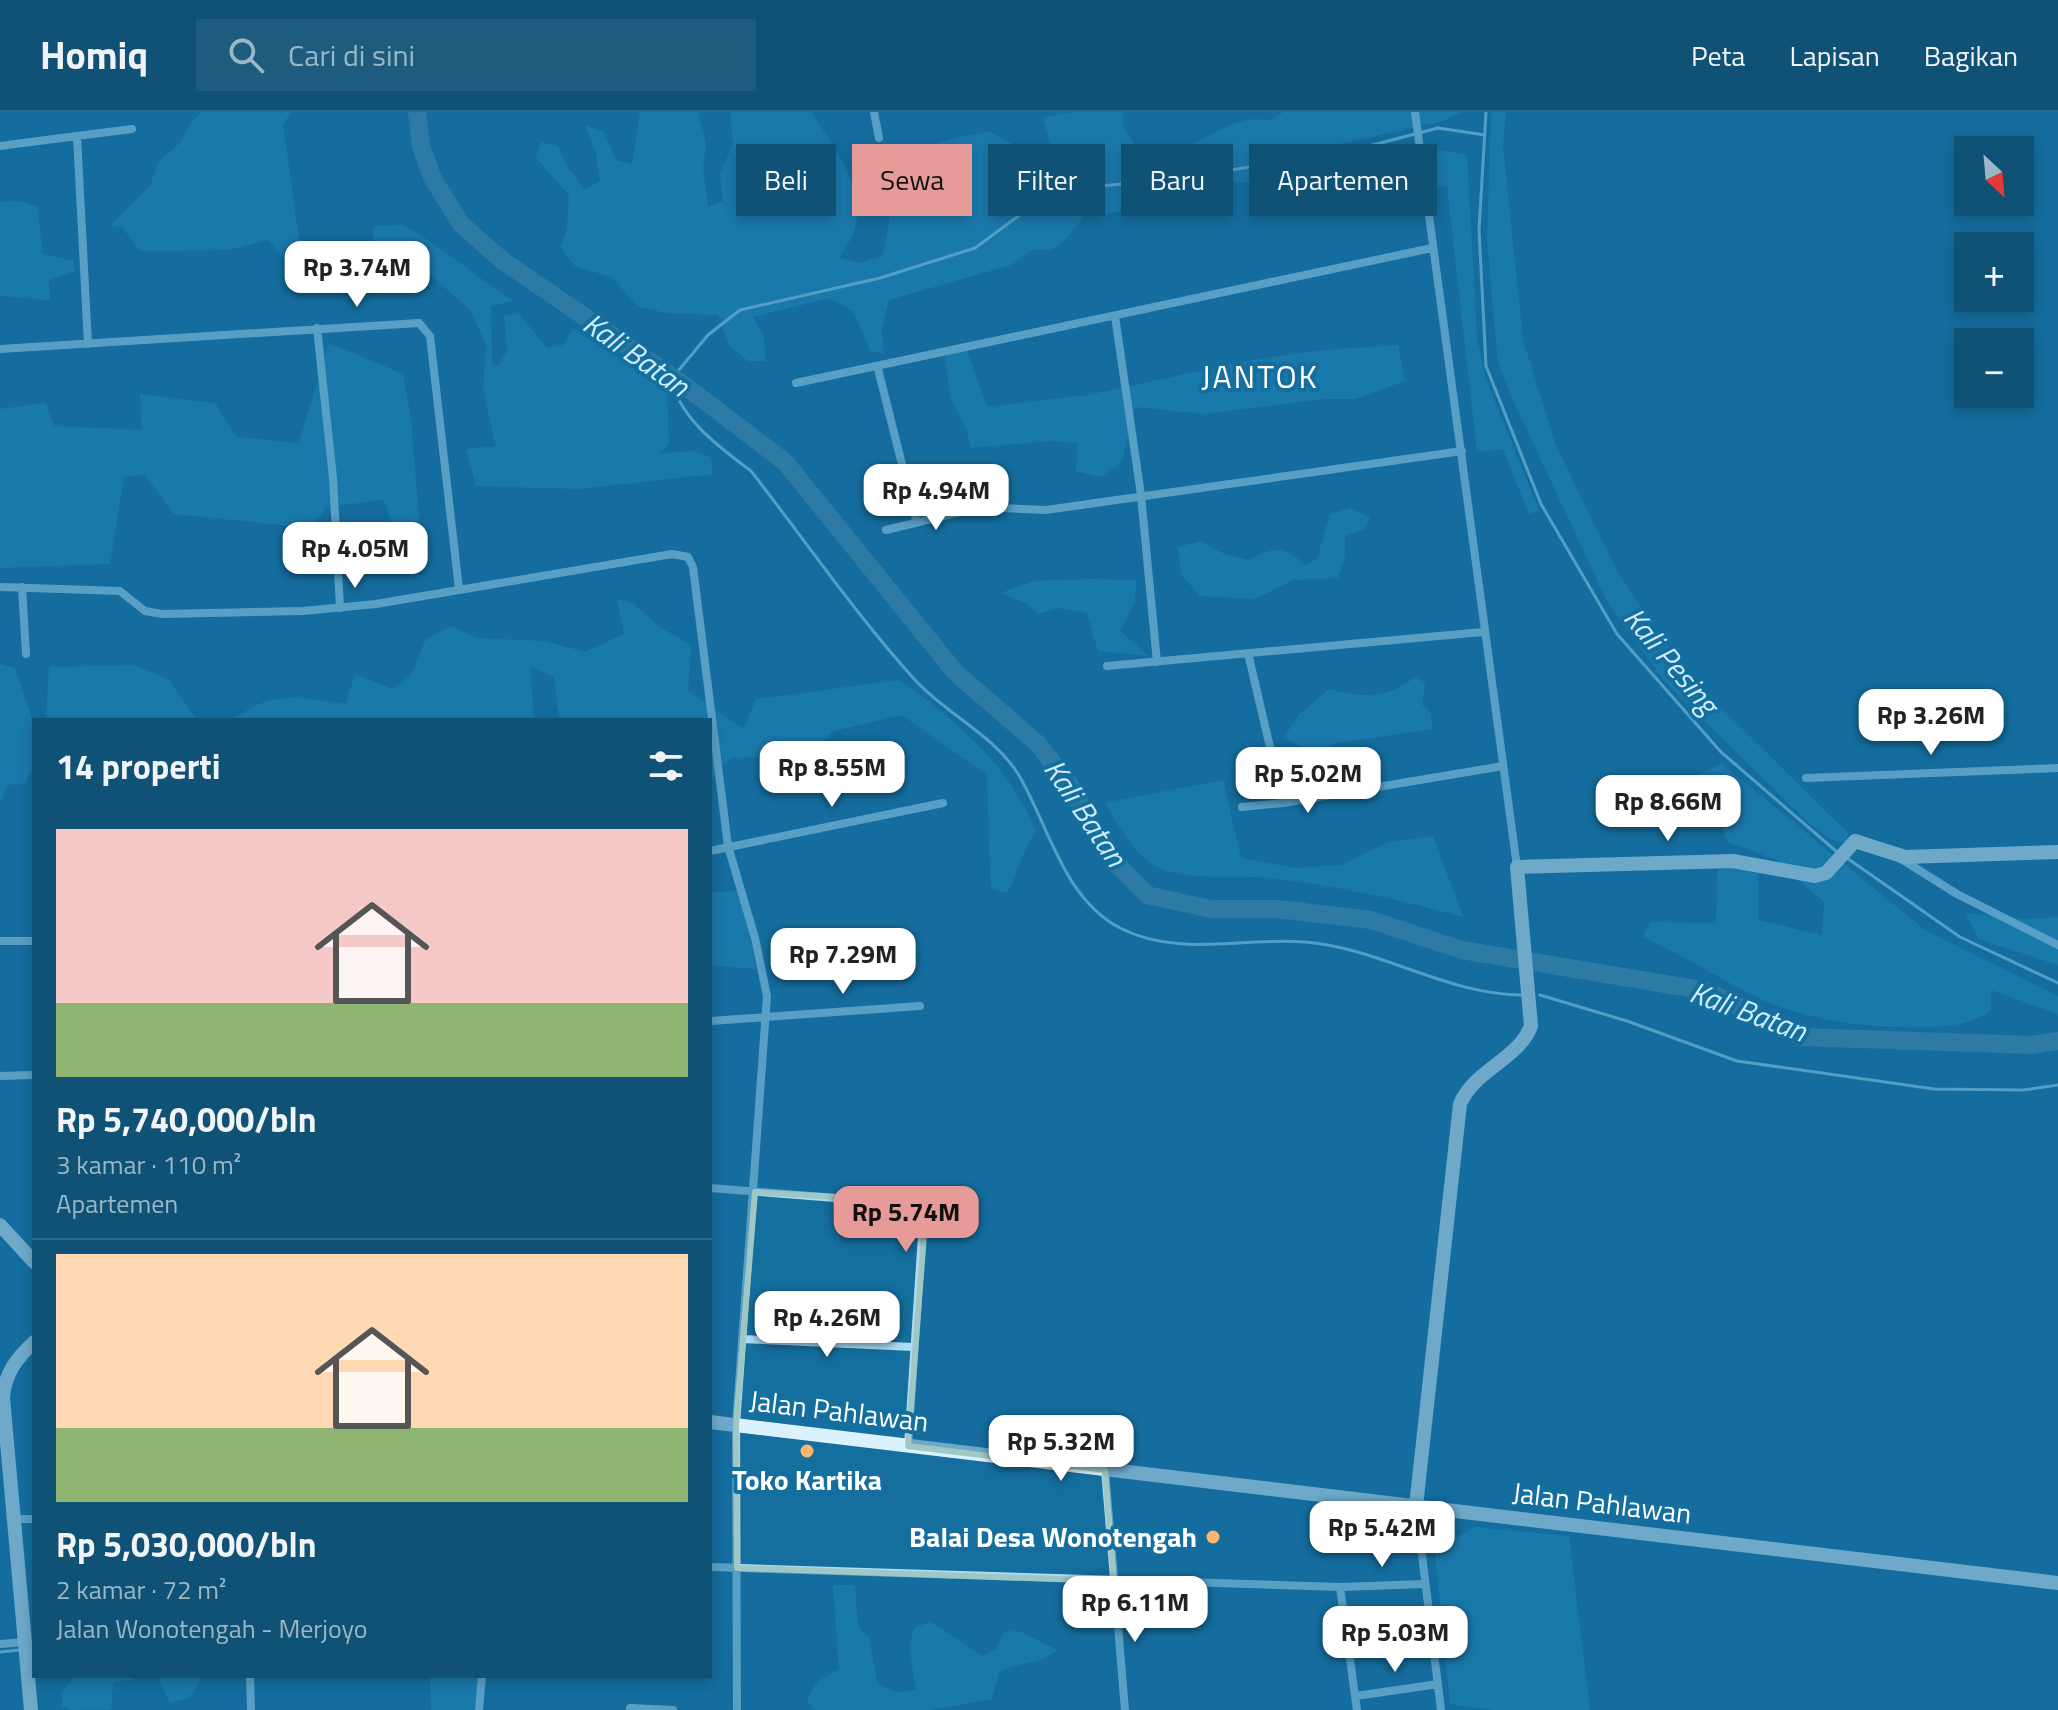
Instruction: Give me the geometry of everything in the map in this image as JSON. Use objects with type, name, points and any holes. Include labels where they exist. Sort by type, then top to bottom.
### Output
[{"type":"street","points":[[874,112],[879,138]]},
{"type":"street","points":[[1415,112],[1517,867],[1532,1009],[1528,1034],[1473,1084],[1460,1104],[1416,1506],[1441,1710]]},
{"type":"street","points":[[0,146],[132,129]]},
{"type":"street","points":[[77,136],[88,344]]},
{"type":"street","points":[[796,383],[878,369],[1432,248]]},
{"type":"street","points":[[1115,316],[1141,495],[1157,662]]},
{"type":"street","points":[[0,349],[419,323],[428,329],[459,589]]},
{"type":"street","points":[[317,328],[333,478],[340,608]]},
{"type":"street","points":[[878,369],[916,520]]},
{"type":"street","points":[[886,530],[916,520],[980,507],[1046,510],[1462,451]]},
{"type":"street","points":[[0,587],[120,591],[145,611],[162,614],[340,608],[672,554],[688,557],[692,565],[712,718]]},
{"type":"street","points":[[22,587],[26,654]]},
{"type":"street","points":[[1107,666],[1483,632]]},
{"type":"street","points":[[1248,653],[1283,803]]},
{"type":"street","points":[[712,721],[728,846],[763,969],[768,1019],[736,1425],[737,1710]]},
{"type":"street","points":[[1242,807],[1283,803],[1503,766]]},
{"type":"street","points":[[1806,778],[2058,768]]},
{"type":"street","points":[[712,850],[943,803]]},
{"type":"street","points":[[1517,867],[1733,861],[1815,876],[1830,869],[1855,841],[1896,855],[1957,894],[2058,945]]},
{"type":"street","points":[[1896,855],[2058,852]]},
{"type":"street","points":[[0,941],[32,941]]},
{"type":"street","points":[[712,1021],[920,1006]]},
{"type":"street","points":[[0,1076],[32,1075]]},
{"type":"street","points":[[712,1188],[924,1205],[908,1446]]},
{"type":"street","points":[[0,1225],[32,1260]]},
{"type":"street","points":[[742,1339],[913,1347]]},
{"type":"street","points":[[31,1710],[20,1642],[4,1381],[32,1344]]},
{"type":"street","name":"Jalan Pahlawan","points":[[712,1422],[2058,1583]]},
{"type":"street","points":[[1105,1470],[1125,1710]]},
{"type":"street","points":[[13,1519],[32,1519]]},
{"type":"street","points":[[712,1567],[1340,1587],[1425,1584]]},
{"type":"street","points":[[1340,1587],[1357,1710]]},
{"type":"street","points":[[0,1644],[20,1642]]},
{"type":"street","points":[[250,1678],[251,1710]]},
{"type":"street","points":[[479,1710],[482,1678]]},
{"type":"street","points":[[1356,1696],[1438,1684]]},
{"type":"street","points":[[630,1708],[673,1710]]},
{"type":"highlighted area","points":[[755,1192],[921,1202],[926,1208],[908,1446],[1105,1470],[1114,1581],[737,1568],[736,1425]]},
{"type":"shaded area","points":[[202,112],[292,112],[283,124],[302,261],[285,259],[268,240],[229,250],[140,251],[122,227],[110,226],[150,186],[158,162],[180,143],[191,122]]},
{"type":"shaded area","points":[[640,112],[698,112],[706,143],[703,168],[708,207],[723,201],[720,174],[733,144],[730,112],[811,112],[832,144],[736,144],[736,216],[836,216],[836,150],[852,184],[852,216],[857,216],[854,231],[839,258],[859,263],[881,257],[889,216],[972,216],[972,144],[934,144],[990,132],[1013,144],[988,144],[988,216],[1084,216],[1067,238],[1052,250],[1032,250],[1011,265],[889,300],[881,330],[884,354],[870,351],[853,311],[830,298],[753,317],[763,334],[766,361],[748,361],[729,345],[718,315],[666,313],[638,306],[611,277],[575,266],[561,248],[567,228],[569,195],[536,158],[541,142],[558,146],[567,167],[585,189],[600,181],[596,153],[585,125],[603,131],[616,160],[632,164]]},
{"type":"shaded area","points":[[1074,112],[1123,112],[1123,128],[1135,144],[1121,144],[1121,212],[1105,214],[1105,144],[1050,144],[1043,117]]},
{"type":"shaded area","points":[[1283,112],[1462,112],[1443,121],[1339,144],[1249,144],[1249,183],[1233,182],[1233,144],[1191,144],[1235,123],[1257,119],[1270,121]]},
{"type":"shaded area","points":[[1491,112],[1506,112],[1503,146],[1523,340],[1556,446],[1617,571],[1662,639],[1726,713],[1848,833],[1846,843],[1832,840],[1812,826],[1666,683],[1608,603],[1498,363],[1487,241]]},
{"type":"shaded area","points":[[1437,150],[1467,155],[1477,338],[1486,380],[1539,510],[1529,514],[1503,449],[1477,452],[1447,186],[1437,187]]},
{"type":"shaded area","points":[[19,201],[37,206],[43,254],[74,261],[75,272],[49,280],[50,300],[0,296],[0,202]]},
{"type":"shaded area","points":[[402,225],[514,301],[491,306],[492,363],[498,366],[507,351],[504,315],[519,314],[547,348],[563,345],[573,329],[654,379],[667,393],[669,444],[658,454],[693,451],[711,457],[713,474],[580,489],[476,486],[466,449],[496,446],[483,390],[486,345],[471,311],[421,266],[392,259],[373,247],[374,226]]},
{"type":"shaded area","points":[[329,343],[403,374],[411,419],[422,557],[405,561],[384,500],[326,507],[313,528],[174,514],[144,474],[124,477],[110,564],[0,568],[0,409],[46,403],[54,426],[142,430],[140,394],[215,403],[237,437],[299,443]]},
{"type":"shaded area","points":[[1398,345],[1405,381],[1355,399],[1324,399],[1204,414],[1135,407],[1121,463],[1101,477],[1076,471],[1078,443],[1048,441],[971,448],[967,431],[950,397],[945,354],[967,350],[987,407],[1089,395],[1240,362],[1313,351]]},
{"type":"shaded area","points":[[1351,508],[1370,518],[1364,530],[1345,536],[1345,556],[1338,578],[1293,580],[1255,599],[1200,596],[1181,574],[1178,547],[1201,541],[1224,554],[1249,560],[1272,550],[1285,551],[1305,565],[1317,559],[1330,514]]},
{"type":"shaded area","points":[[1136,580],[1135,601],[1120,631],[1149,656],[1098,651],[1087,613],[1060,608],[1038,614],[1028,604],[1001,593],[1034,581]]},
{"type":"shaded area","points":[[617,599],[634,604],[658,626],[691,645],[688,691],[744,729],[756,699],[900,680],[979,746],[1011,785],[1025,808],[1036,832],[1007,893],[991,889],[987,775],[902,715],[834,731],[799,766],[761,757],[731,758],[712,779],[712,718],[559,718],[554,677],[530,666],[534,718],[235,718],[260,704],[286,698],[346,704],[355,674],[392,689],[411,675],[426,639],[451,626],[477,638],[544,641],[585,652],[624,634]]},
{"type":"shaded area","points":[[0,664],[15,668],[30,711],[32,770],[25,783],[7,785],[0,804]]},
{"type":"shaded area","points":[[133,665],[168,679],[196,718],[46,718],[49,667]]},
{"type":"shaded area","points":[[1415,677],[1425,683],[1422,705],[1431,713],[1432,729],[1337,743],[1317,750],[1304,748],[1284,737],[1300,714],[1329,689],[1374,695],[1395,689]]},
{"type":"shaded area","points":[[1721,763],[1925,930],[2058,996],[2058,1014],[1991,990],[1991,1011],[1971,1021],[1936,1026],[1853,1024],[1811,1016],[1771,1003],[1643,937],[1650,922],[1716,923],[1718,865],[1758,868],[1758,920],[1822,935],[1824,902],[1776,860],[1728,842],[1699,775]]},
{"type":"shaded area","points":[[1223,780],[1241,858],[1295,868],[1341,865],[1388,842],[1433,836],[1463,917],[1319,885],[1270,878],[1171,872],[1142,856],[1104,803]]},
{"type":"shaded area","points":[[741,891],[756,969],[712,965],[712,892]]},
{"type":"shaded area","points":[[1965,913],[2027,919],[2058,917],[2058,965],[1979,939]]},
{"type":"shaded area","points":[[1474,1527],[1569,1536],[1590,1710],[1493,1710],[1450,1704],[1435,1551]]},
{"type":"shaded area","points":[[833,1585],[855,1585],[858,1627],[869,1638],[877,1682],[895,1692],[916,1689],[909,1647],[914,1628],[931,1622],[983,1656],[996,1649],[1005,1631],[1021,1632],[1057,1650],[1041,1660],[999,1672],[992,1699],[930,1710],[816,1710],[807,1701],[812,1690],[823,1678],[839,1670]]},
{"type":"shaded area","points":[[74,1678],[132,1679],[113,1683],[111,1709],[73,1710],[62,1706],[62,1692]]},
{"type":"shaded area","points":[[158,1678],[201,1678],[190,1698],[170,1703]]},
{"type":"shaded area","points":[[430,1678],[479,1678],[476,1710],[431,1710]]},
{"type":"waterway","name":"Kali Batan","points":[[417,112],[421,146],[432,177],[461,224],[503,261],[680,382],[785,462],[955,672],[1039,745],[1071,787],[1105,852],[1147,895],[1211,909],[1278,909],[1371,920],[1462,950],[1707,991],[1802,1037],[2031,1045],[2058,1041]]},
{"type":"waterway","name":"Kali Pesing","points":[[1486,112],[1479,230],[1486,366],[1541,504],[1617,634],[1721,752],[1837,852]]},
{"type":"waterway","points":[[1485,135],[1438,128],[1365,147],[1190,177],[1082,188],[1024,212],[975,248],[880,278],[740,310],[708,335],[673,377],[675,391],[691,418],[714,442],[751,471],[893,655],[928,693],[986,738],[1011,764],[1031,798],[1060,861],[1085,900],[1101,916],[1142,937],[1165,942],[1282,941],[1333,946],[1466,987],[1521,995]]},
{"type":"waterway","name":"Kali Pesing","points":[[1847,858],[1960,937],[2058,983]]},
{"type":"waterway","points":[[1540,995],[1627,1021],[1737,1061],[1934,1089],[2023,1090],[2058,1085]]},
{"type":"waterway","points":[[0,1652],[19,1650]]},
{"type":"place","name":"Toko Kartika","points":[[807,1451]]},
{"type":"place","name":"Balai Desa Wonotengah","points":[[1213,1537]]},
{"type":"district","name":"JANTOK","points":[[1260,377]]}]
